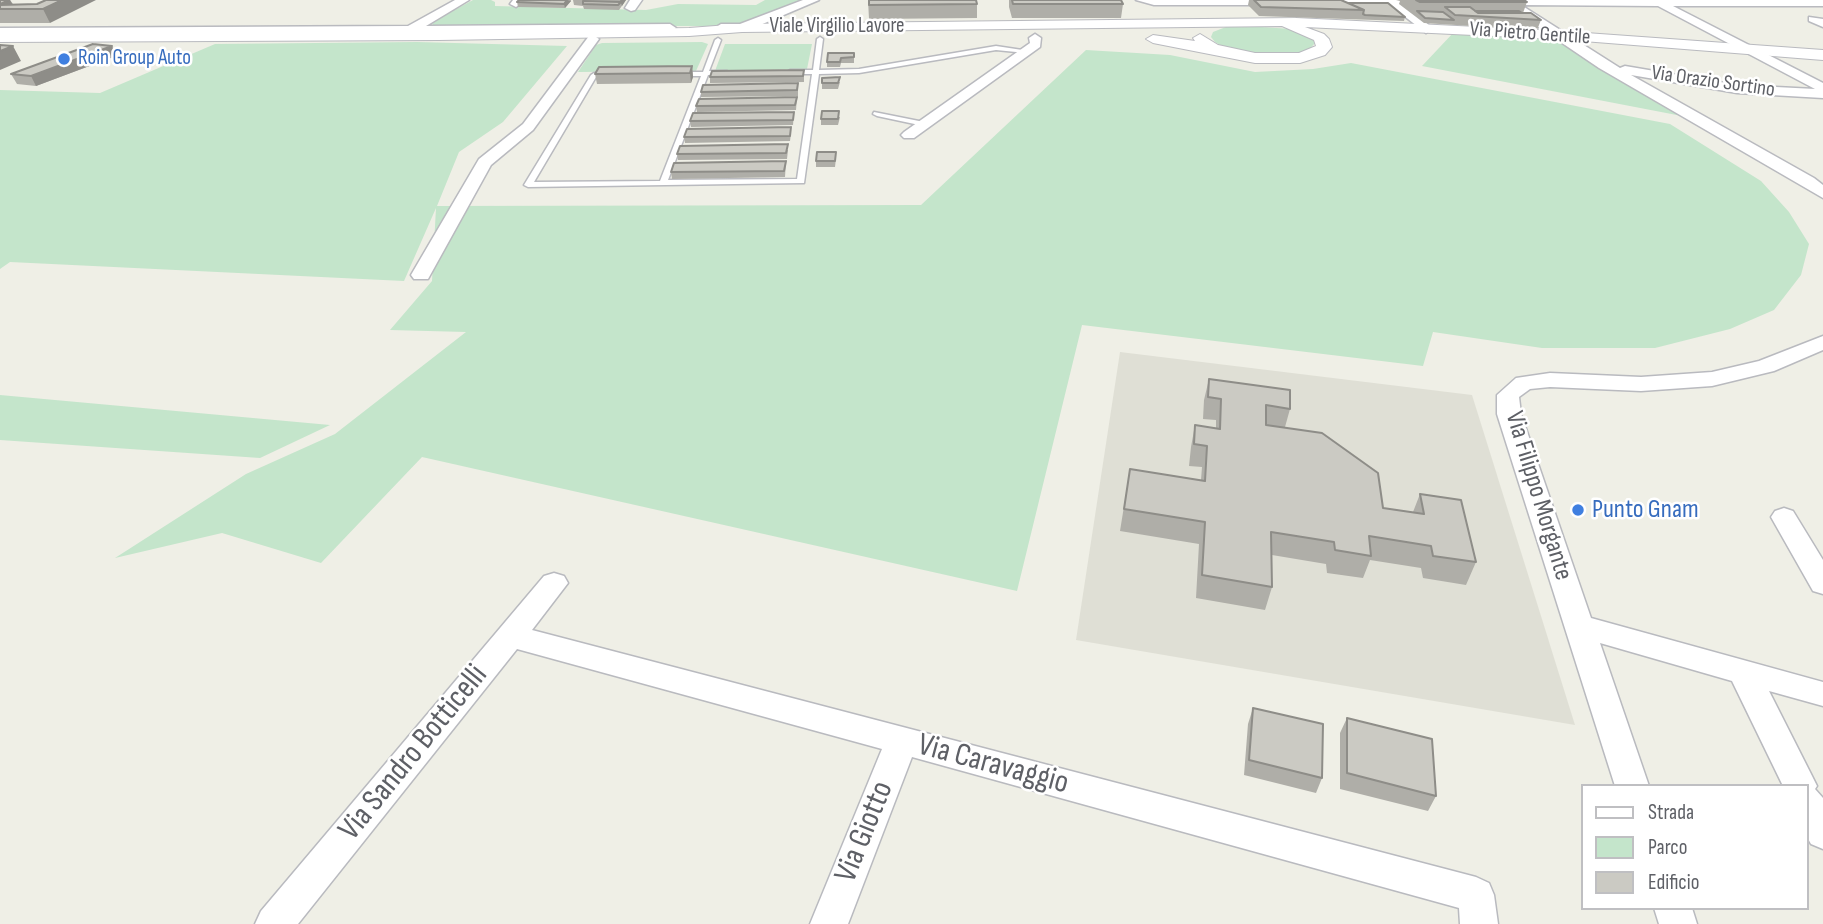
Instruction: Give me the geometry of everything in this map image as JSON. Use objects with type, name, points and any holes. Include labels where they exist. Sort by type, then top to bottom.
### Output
[{"type":"street","points":[[409,30],[463,0]]},
{"type":"street","points":[[0,32],[742,28],[813,0]]},
{"type":"street","points":[[1142,0],[1444,2]]},
{"type":"street","points":[[1236,22],[1246,15],[1238,1]]},
{"type":"street","points":[[1391,1],[1425,28]]},
{"type":"street","points":[[1507,1],[1604,65],[1808,181],[1823,193]]},
{"type":"street","points":[[1656,1],[1822,88]]},
{"type":"street","points":[[1483,2],[1823,3]]},
{"type":"street","points":[[1680,14],[1733,16]]},
{"type":"street","points":[[1800,18],[1820,20]]},
{"type":"street","name":"Viale Virgilio Lavore","points":[[0,38],[439,36],[689,32],[742,28],[1236,22]]},
{"type":"street","name":"Via Pietro Gentile","points":[[1236,22],[1457,29],[1823,55]]},
{"type":"street","points":[[1268,22],[1298,28],[1319,37],[1324,47],[1320,52]]},
{"type":"street","points":[[1213,49],[1201,42],[1198,34],[1204,28],[1218,23]]},
{"type":"street","name":"Viale Virgilio Lavore","points":[[439,36],[718,40],[1035,37],[1152,39],[1271,60],[1300,58],[1344,42],[1425,28]]},
{"type":"street","points":[[909,135],[1036,44],[1035,37]]},
{"type":"street","points":[[421,275],[489,157],[528,127],[593,39]]},
{"type":"street","name":"Via Orazio Sortino","points":[[1604,65],[1737,89],[1823,94]]},
{"type":"street","name":"Via Filippo Morgante","points":[[1631,784],[1509,414],[1508,395],[1524,383],[1549,380],[1641,384],[1712,379],[1766,366],[1823,342]]},
{"type":"street","points":[[1784,517],[1823,584]]},
{"type":"street","name":"Via Sandro Botticelli","points":[[274,924],[554,583]]},
{"type":"street","points":[[1579,626],[1823,694]]},
{"type":"street","name":"Via Caravaggio","points":[[511,636],[902,741],[1477,909]]},
{"type":"street","points":[[1744,671],[1799,784]]},
{"type":"street","name":"Via Giotto","points":[[829,924],[902,741]]},
{"type":"street","points":[[1809,805],[1823,833]]},
{"type":"lane","points":[[618,75],[594,75],[528,185],[802,181],[820,38]]},
{"type":"lane","points":[[663,183],[718,40]]},
{"type":"lane","points":[[775,72],[880,69],[996,48],[1026,51]]},
{"type":"lane","points":[[668,74],[733,73]]},
{"type":"lane","points":[[877,114],[924,124]]},
{"type":"shaded area","points":[[1120,352],[1472,395],[1575,725],[1076,640]]},
{"type":"green space","points":[[473,0],[491,0],[495,2],[495,6],[646,10],[678,4],[756,5],[765,0],[805,0],[740,25],[729,26],[432,26],[447,14]]},
{"type":"green space","points":[[1231,25],[1292,29],[1312,38],[1315,43],[1307,52],[1294,55],[1258,55],[1225,48],[1211,37],[1213,32]]},
{"type":"green space","points":[[1454,32],[1553,39],[1687,117],[1422,66]]},
{"type":"green space","points":[[417,42],[567,46],[503,122],[459,152],[437,206],[921,205],[1086,50],[1170,55],[1255,72],[1313,69],[1351,63],[1670,124],[1761,181],[1789,212],[1809,244],[1801,275],[1774,310],[1730,329],[1655,348],[1542,348],[1433,332],[1423,366],[1082,325],[1017,591],[422,457],[321,563],[222,533],[115,558],[246,474],[335,434],[466,332],[390,330],[432,281],[436,208],[404,281],[10,262],[0,269],[0,90],[100,93],[215,44]]},
{"type":"green space","points":[[602,43],[708,44],[696,71],[578,72],[596,45]]},
{"type":"green space","points":[[725,44],[812,44],[807,69],[715,71]]},
{"type":"green space","points":[[0,395],[330,425],[260,458],[0,440]]},
{"type":"building","points":[[46,0],[62,0],[43,9],[0,9],[0,5],[37,4]]},
{"type":"building","points":[[567,0],[564,4],[517,2]]},
{"type":"building","points":[[869,0],[976,0],[977,4],[869,5]]},
{"type":"building","points":[[1012,0],[1121,0],[1123,4],[1013,4]]},
{"type":"building","points":[[1254,0],[1341,0],[1364,10],[1261,7]]},
{"type":"building","points":[[1416,0],[1524,0],[1527,2],[1420,2]]},
{"type":"building","points":[[583,1],[621,2],[618,5],[583,4]]},
{"type":"building","points":[[1348,3],[1388,3],[1405,17],[1365,15],[1364,10]]},
{"type":"building","points":[[1445,7],[1470,7],[1478,13],[1531,13],[1541,20],[1455,15]]},
{"type":"building","points":[[1417,11],[1443,12],[1454,20],[1425,18]]},
{"type":"building","points":[[1475,11],[1519,11],[1522,13],[1478,13]]},
{"type":"building","points":[[93,44],[112,46],[31,76],[11,74]]},
{"type":"building","points":[[0,45],[13,46],[0,51]]},
{"type":"building","points":[[828,53],[854,53],[854,57],[841,58],[840,62],[827,62]]},
{"type":"building","points":[[692,66],[690,73],[595,74],[599,67]]},
{"type":"building","points":[[804,70],[803,76],[710,77],[712,71]]},
{"type":"building","points":[[840,77],[838,83],[822,83],[822,78]]},
{"type":"building","points":[[798,83],[797,90],[701,92],[703,85]]},
{"type":"building","points":[[797,97],[795,105],[696,106],[699,99]]},
{"type":"building","points":[[822,111],[839,111],[838,119],[821,119]]},
{"type":"building","points":[[794,112],[793,120],[690,121],[693,113]]},
{"type":"building","points":[[791,127],[790,136],[684,137],[687,129]]},
{"type":"building","points":[[788,144],[786,153],[677,154],[680,146]]},
{"type":"building","points":[[817,152],[836,152],[835,161],[816,161]]},
{"type":"building","points":[[786,161],[784,171],[671,172],[674,163]]},
{"type":"building","points":[[1209,379],[1290,390],[1290,409],[1266,405],[1266,425],[1322,433],[1378,473],[1383,508],[1424,514],[1420,494],[1461,500],[1476,562],[1433,556],[1431,546],[1369,536],[1371,556],[1335,550],[1334,542],[1271,532],[1272,587],[1202,575],[1205,522],[1124,509],[1130,469],[1205,481],[1207,446],[1194,444],[1195,425],[1220,429],[1221,399],[1208,397]]},
{"type":"building","points":[[1253,708],[1323,724],[1322,778],[1249,760]]},
{"type":"building","points":[[1347,718],[1432,739],[1436,796],[1347,773]]},
{"type":"place","name":"Roin Group Auto","points":[[64,59]]},
{"type":"place","name":"Punto Gnam","points":[[1578,510]]}]
